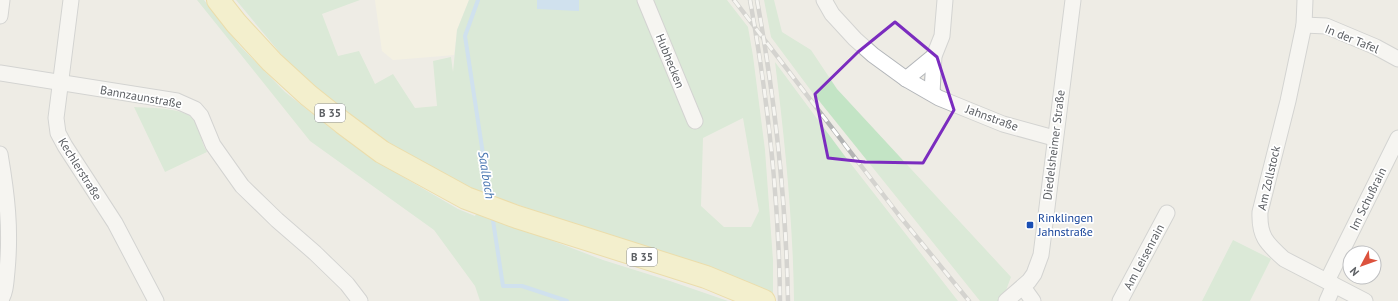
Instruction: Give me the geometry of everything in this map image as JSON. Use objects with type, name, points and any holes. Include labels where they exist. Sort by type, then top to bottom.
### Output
[{"type":"main road","name":"B 35","points":[[218,0],[236,23],[272,62],[337,119],[382,152],[466,198],[517,217],[706,277],[764,301]]},
{"type":"street","points":[[0,16],[2,0]]},
{"type":"street","name":"Kechlerstraße","points":[[71,0],[56,118],[58,132],[65,146],[115,224],[156,301]]},
{"type":"street","name":"Hubhecken","points":[[645,0],[695,121]]},
{"type":"street","name":"Jahnstraße","points":[[824,0],[832,14],[855,39],[873,55],[906,79],[939,98],[1003,124],[1054,138]]},
{"type":"street","points":[[932,93],[934,56],[942,36],[945,0]]},
{"type":"street","name":"Diedelsheimer Straße","points":[[1006,301],[1023,287],[1034,274],[1041,255],[1054,138],[1073,0]]},
{"type":"street","name":"Am Zollstock","points":[[1305,0],[1304,25],[1288,101],[1260,212],[1259,226],[1265,239],[1284,259],[1365,301]]},
{"type":"street","name":"In der Tafel","points":[[1304,25],[1326,26],[1376,47],[1398,59]]},
{"type":"street","points":[[906,79],[934,56]]},
{"type":"street","name":"Bannzaunstraße","points":[[0,73],[60,84],[177,101],[195,109],[201,116],[213,145],[242,186],[347,284],[360,301]]},
{"type":"street","name":"Im Schußrain","points":[[1327,301],[1331,283],[1398,138]]},
{"type":"street","points":[[0,154],[7,195],[9,224],[5,285],[0,301]]},
{"type":"street","name":"Am Leisenrain","points":[[1120,301],[1167,213]]},
{"type":"street","points":[[1023,287],[1033,301]]},
{"type":"highlighted area","points":[[895,22],[937,57],[954,110],[923,163],[865,162],[828,158],[815,94],[858,52]]},
{"type":"shaded area","points":[[375,0],[469,0],[457,30],[454,55],[393,60],[382,51]]},
{"type":"green space","points":[[197,0],[204,0],[240,46],[285,92],[337,133],[386,167],[458,209],[475,216],[477,212],[603,260],[728,301],[480,301],[475,286],[434,230],[310,141]]},
{"type":"green space","points":[[236,0],[360,0],[322,14],[338,56],[359,51],[375,84],[393,74],[415,108],[437,106],[433,61],[451,57],[453,72],[457,30],[469,0],[727,0],[748,27],[753,56],[765,150],[773,260],[773,297],[618,243],[519,205],[484,195],[396,152],[300,77]],"holes":[[[743,118],[759,211],[751,227],[724,227],[701,206],[703,138]]]},
{"type":"green space","points":[[764,0],[774,0],[782,32],[811,50],[837,89],[1011,277],[1005,293],[1011,301],[980,301],[812,92],[771,37]]},
{"type":"green space","points":[[775,62],[844,155],[958,301],[794,301],[788,182]]},
{"type":"green space","points":[[134,107],[175,110],[189,116],[196,124],[207,152],[165,172]]},
{"type":"green space","points":[[1233,240],[1271,259],[1250,301],[1202,301]]},
{"type":"water","points":[[537,0],[579,0],[579,11],[537,9]]},
{"type":"waterway","name":"Saalbach","points":[[478,0],[465,36],[490,200]]},
{"type":"waterway","name":"Saalbach","points":[[492,214],[503,286],[522,286],[567,301]]},
{"type":"railway","points":[[734,0],[898,214],[969,301]]},
{"type":"railway","points":[[750,0],[767,112],[775,187],[780,301]]},
{"type":"railway","points":[[757,0],[774,112],[782,187],[788,301]]},
{"type":"place","name":"Rinklingen Jahnstraße","points":[[1030,225]]}]
